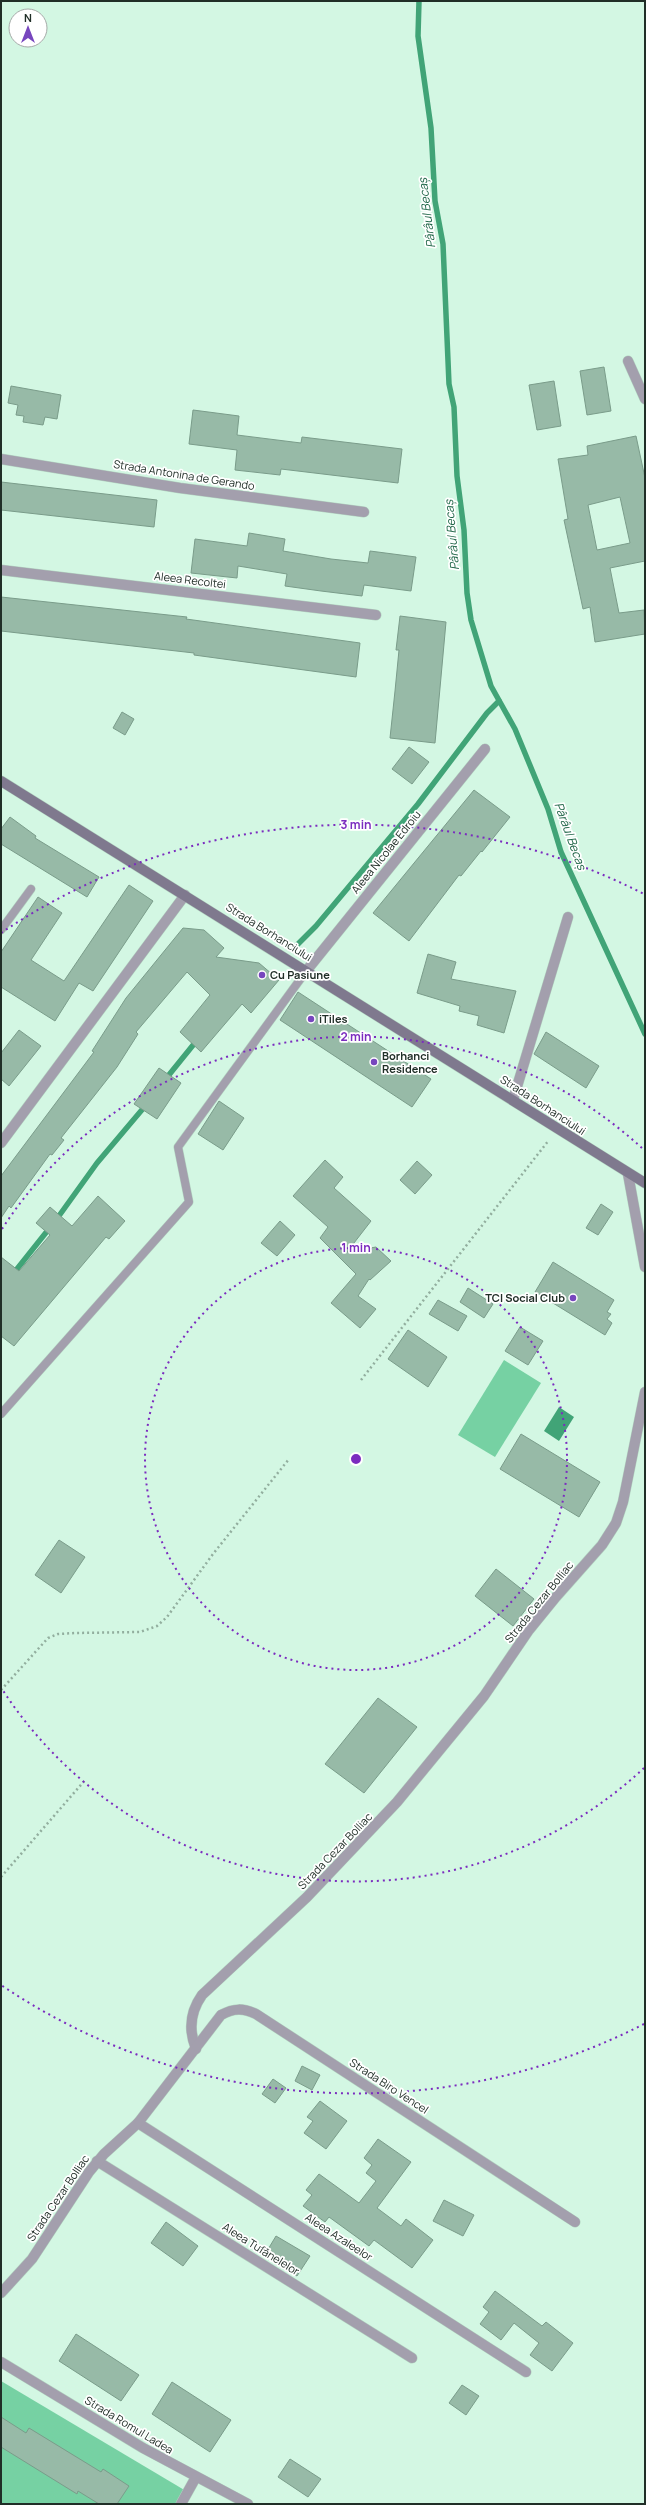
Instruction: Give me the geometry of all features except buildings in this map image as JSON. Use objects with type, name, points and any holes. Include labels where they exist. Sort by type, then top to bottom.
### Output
[{"type":"main road","name":"Strada Borhanciului","points":[[1,781],[307,970],[558,1128],[628,1174],[645,1183]]},
{"type":"street","points":[[628,361],[645,399]]},
{"type":"street","name":"Strada Antonina de Gerando","points":[[1,459],[180,488],[364,512]]},
{"type":"street","name":"Aleea Recoltei","points":[[1,570],[376,615]]},
{"type":"street","name":"Aleea Nicolae Edroiu","points":[[307,970],[485,749]]},
{"type":"street","points":[[1,1143],[185,894]]},
{"type":"street","points":[[513,1100],[568,917]]},
{"type":"street","points":[[628,1174],[645,1267]]},
{"type":"street","name":"Strada Cezar Bolliac","points":[[1,2293],[32,2259],[98,2161],[138,2123],[196,2049],[190,2030],[190,2022],[196,2004],[202,1995],[302,1903],[397,1802],[484,1696],[529,1630],[602,1545],[616,1522],[623,1502],[645,1392]]},
{"type":"street","name":"Strada Biro Vencel","points":[[196,2049],[211,2028],[228,2011],[246,2009],[256,2014],[575,2222]]},
{"type":"street","name":"Aleea Azaleelor","points":[[138,2123],[526,2372]]},
{"type":"street","name":"Aleea Tufănelelor","points":[[98,2161],[412,2358]]},
{"type":"street","name":"Strada Romul Ladea","points":[[1,2362],[196,2477],[248,2504]]},
{"type":"street","points":[[180,2504],[196,2477]]},
{"type":"lane","points":[[1,930],[31,889]]},
{"type":"lane","points":[[1,1414],[189,1202],[178,1148],[307,970]]},
{"type":"path","points":[[361,1380],[558,1128]]},
{"type":"path","points":[[1,1690],[48,1638],[58,1634],[140,1632],[157,1626],[167,1617],[213,1554],[289,1459]]},
{"type":"path","points":[[1,1877],[86,1779]]},
{"type":"shaded area","points":[[504,1360],[541,1383],[495,1457],[458,1435]]},
{"type":"shaded area","points":[[559,1407],[574,1417],[559,1441],[544,1431]]},
{"type":"shaded area","points":[[1,2381],[186,2491],[175,2504],[1,2504]]},
{"type":"waterway","name":"Pârâul Becaș","points":[[419,1],[418,36],[431,128],[435,201],[443,244],[449,384],[454,407],[457,476],[464,530],[467,593],[471,620],[491,686],[515,729],[548,809],[561,852],[645,1034]]},
{"type":"waterway","points":[[294,948],[316,926],[418,804],[487,713],[499,701]]},
{"type":"waterway","points":[[164,1081],[198,1039]]},
{"type":"waterway","points":[[13,1274],[56,1220],[97,1163],[146,1105]]},
{"type":"place","name":"Cu Pasiune","points":[[262,975]]},
{"type":"place","name":"iTiles","points":[[311,1019]]},
{"type":"place","name":"Borhanci Residence","points":[[374,1062]]},
{"type":"place","name":"TCI Social Club","points":[[573,1298]]}]
